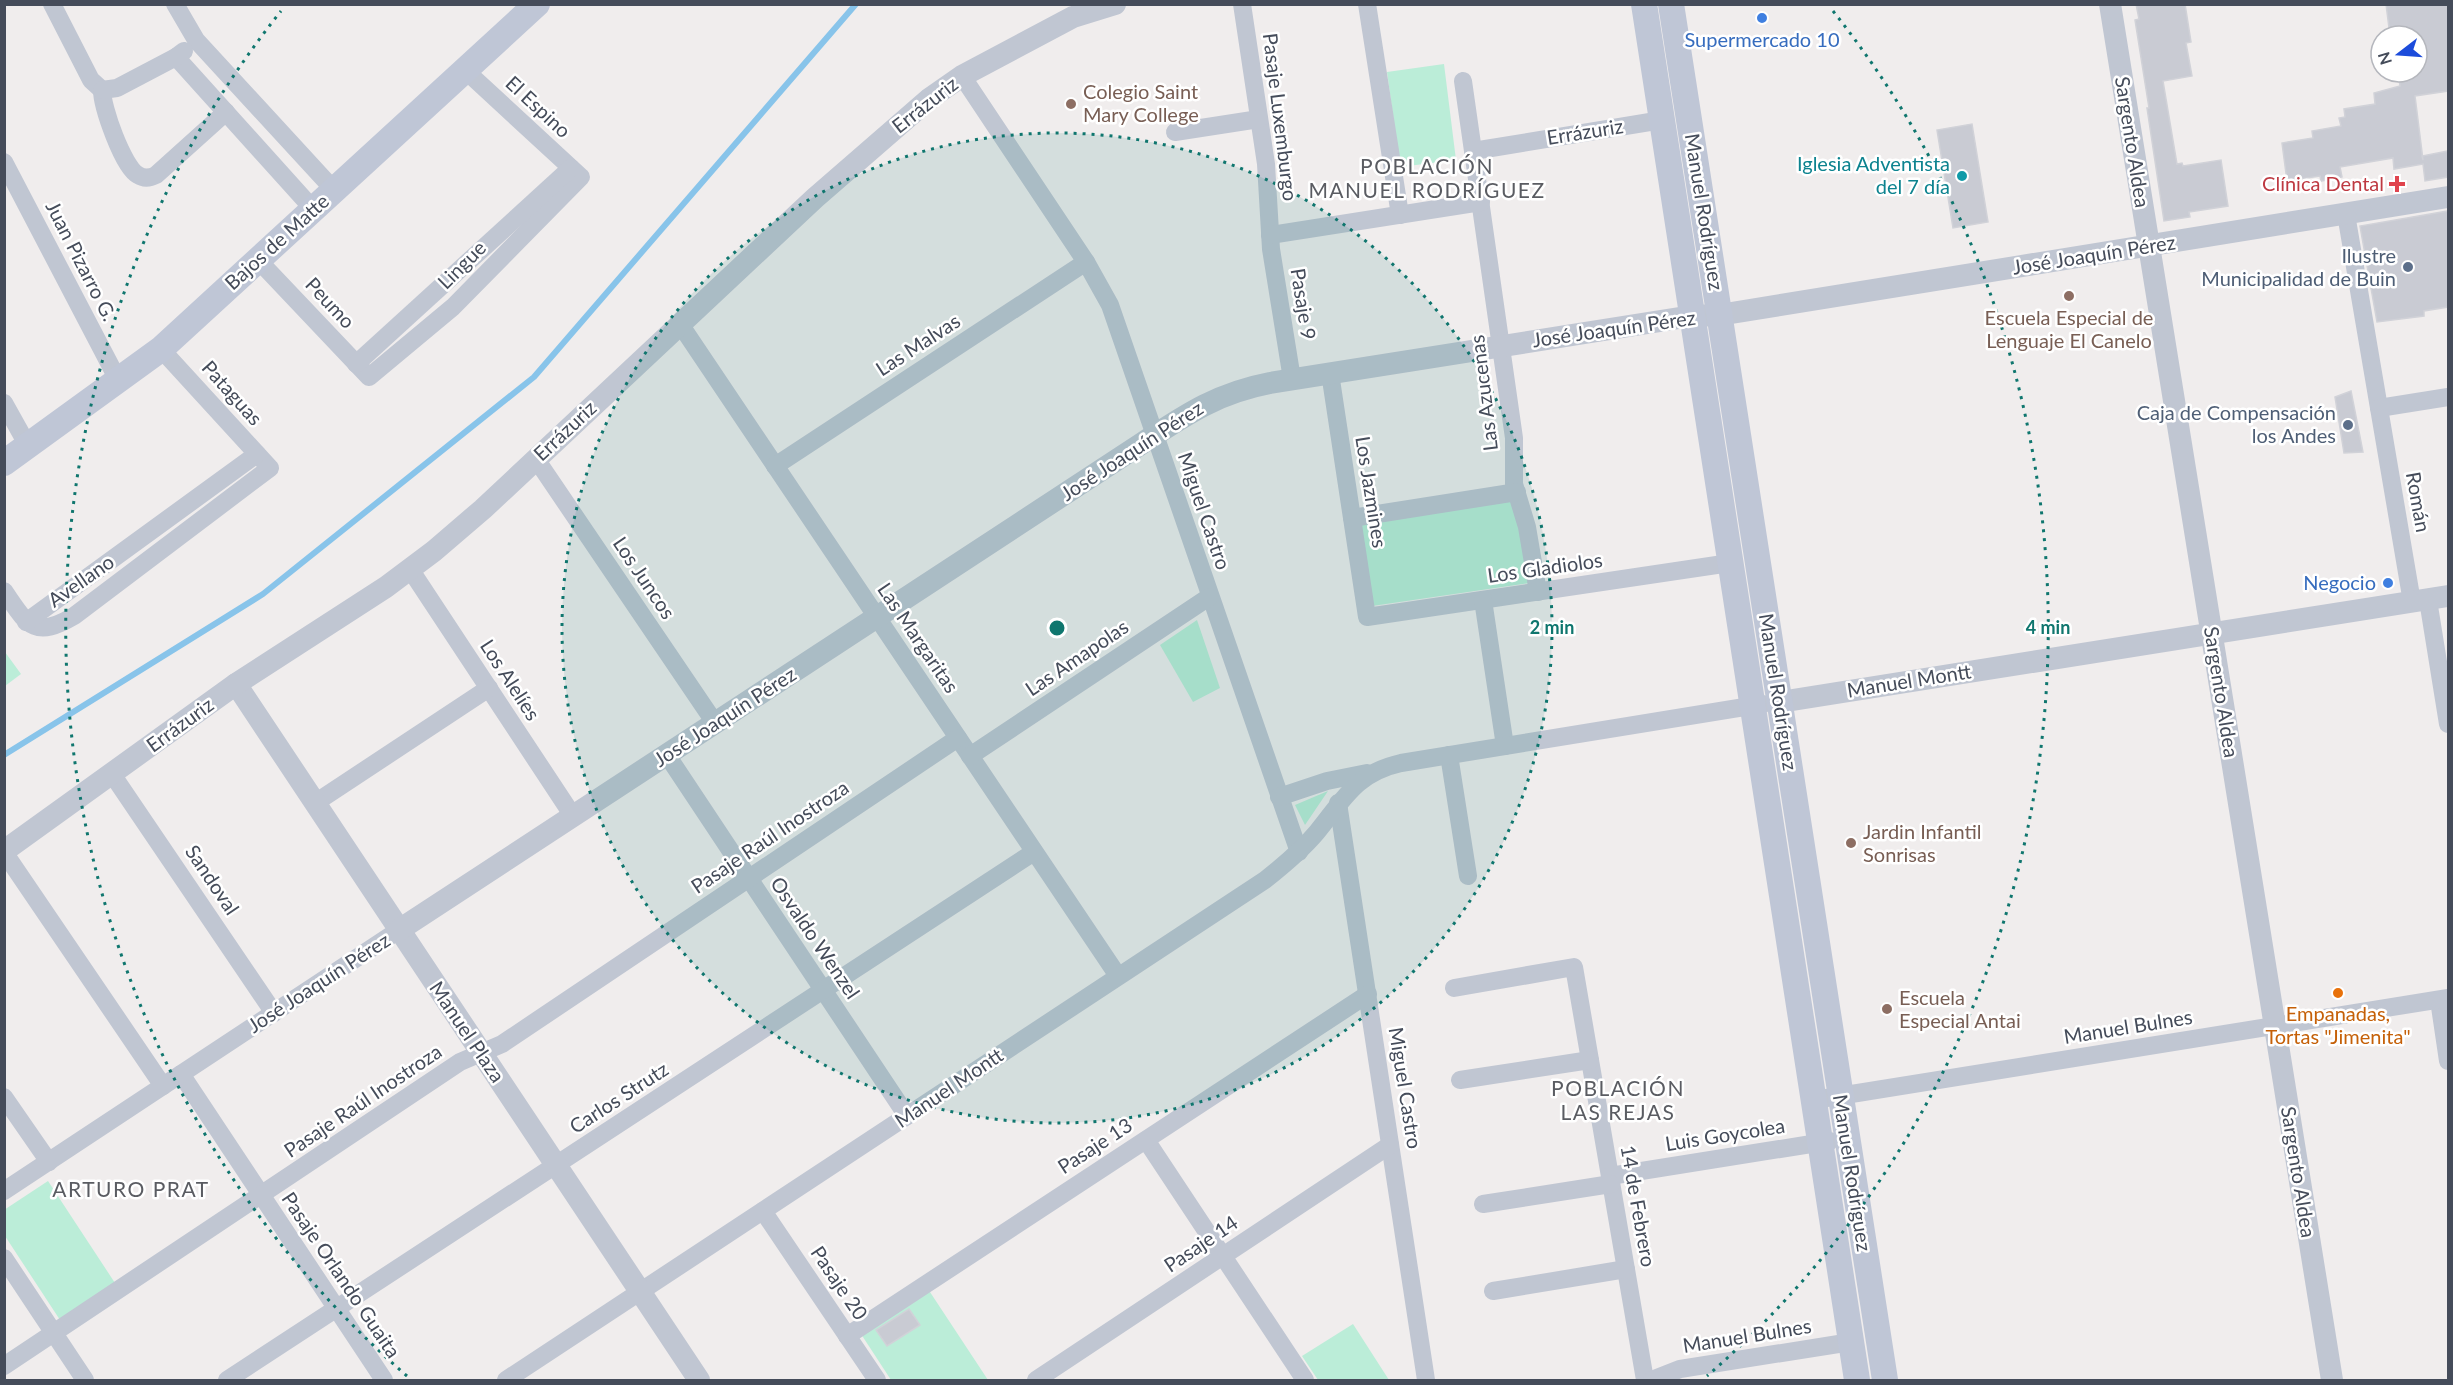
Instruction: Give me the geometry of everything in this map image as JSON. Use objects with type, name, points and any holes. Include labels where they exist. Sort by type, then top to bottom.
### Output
[{"type":"main road","name":"Bajos de Matte","points":[[4,463],[161,348],[537,4]]},
{"type":"main road","name":"Manuel Rodríguez","points":[[1644,4],[1857,1380]]},
{"type":"main road","name":"Manuel Rodríguez","points":[[1671,4],[1885,1380]]},
{"type":"street","points":[[52,4],[91,80],[102,90],[105,113],[129,166],[136,175],[146,178],[160,172],[226,112]]},
{"type":"street","points":[[175,4],[196,40],[334,190]]},
{"type":"street","name":"Errázuriz","points":[[4,852],[236,684],[410,569],[483,509],[824,190],[929,99],[962,76],[1073,17],[1115,4]]},
{"type":"street","name":"Pasaje Luxemburgo","points":[[1242,4],[1266,164],[1270,235]]},
{"type":"street","points":[[1367,4],[1400,215]]},
{"type":"street","name":"Sargento Aldea","points":[[2110,4],[2332,1380]]},
{"type":"street","points":[[102,90],[112,90],[176,57],[196,40]]},
{"type":"street","points":[[176,57],[313,209]]},
{"type":"street","name":"El Espino","points":[[465,70],[576,173]]},
{"type":"street","name":"Miguel Castro","points":[[962,76],[1086,262],[1120,327],[1209,597],[1299,852]]},
{"type":"street","name":"Las Azucenas","points":[[1462,81],[1502,346],[1514,438],[1514,475],[1527,526],[1538,592]]},
{"type":"street","points":[[1174,132],[1259,119]]},
{"type":"street","name":"Errázuriz","points":[[1473,151],[1662,120]]},
{"type":"street","name":"Juan Pizarro G.","points":[[4,162],[118,380]]},
{"type":"street","name":"Lingue","points":[[362,371],[453,307],[576,173]]},
{"type":"street","name":"José Joaquín Pérez","points":[[4,1191],[1155,435],[1223,395],[1246,387],[1292,379],[1692,316],[1719,315],[2448,197]]},
{"type":"street","points":[[1270,235],[1481,202]]},
{"type":"street","name":"Román","points":[[2346,214],[2379,408],[2429,600],[2448,723]]},
{"type":"street","name":"Pasaje 9","points":[[1270,235],[1292,379]]},
{"type":"street","name":"Peumo","points":[[258,260],[362,371]]},
{"type":"street","name":"Las Malvas","points":[[776,466],[1086,262]]},
{"type":"street","name":"Las Margaritas","points":[[680,324],[1118,976]]},
{"type":"street","name":"Pataguas","points":[[161,348],[270,468]]},
{"type":"street","name":"Los Jazmines","points":[[1330,373],[1367,617]]},
{"type":"street","points":[[2379,408],[2448,397]]},
{"type":"street","points":[[4,403],[28,446]]},
{"type":"street","name":"Avellano","points":[[257,454],[26,622],[33,626],[48,627],[55,626],[74,616],[270,468]]},
{"type":"street","name":"Los Juncos","points":[[536,459],[715,723]]},
{"type":"street","points":[[1352,518],[1517,492]]},
{"type":"street","name":"Los Gladiolos","points":[[1367,617],[1730,563]]},
{"type":"street","name":"Los Alelíes","points":[[410,569],[573,816]]},
{"type":"street","points":[[4,591],[26,622]]},
{"type":"street","name":"Las Amapolas","points":[[970,756],[1209,597]]},
{"type":"street","points":[[1483,600],[1504,746]]},
{"type":"street","name":"Manuel Montt","points":[[1279,796],[1333,779],[1449,755],[2429,600]]},
{"type":"street","name":"Manuel Plaza","points":[[236,684],[699,1380]]},
{"type":"street","points":[[315,803],[489,688]]},
{"type":"street","name":"Pasaje Raúl Inostroza","points":[[4,1365],[460,1062],[502,1044],[958,738]]},
{"type":"street","name":"Osvaldo Wenzel","points":[[667,755],[907,1116]]},
{"type":"street","points":[[1449,755],[1468,876]]},
{"type":"street","name":"Manuel Montt","points":[[514,1378],[763,1210],[1265,880],[1299,852],[1353,786],[1372,772]]},
{"type":"street","name":"Sandoval","points":[[112,774],[274,1012]]},
{"type":"street","name":"Miguel Castro","points":[[1338,803],[1426,1380]]},
{"type":"street","points":[[4,852],[163,1086]]},
{"type":"street","name":"Carlos Strutz","points":[[227,1380],[1034,852]]},
{"type":"street","name":"14 de Febrero","points":[[1454,988],[1574,967],[1645,1380]]},
{"type":"street","name":"Pasaje 13","points":[[847,1336],[1368,994]]},
{"type":"street","points":[[2444,999],[2448,1061]]},
{"type":"street","name":"Manuel Bulnes","points":[[1814,1100],[2444,999]]},
{"type":"street","points":[[1460,1080],[1590,1060]]},
{"type":"street","name":"Pasaje Orlando Guaita","points":[[181,1074],[384,1380]]},
{"type":"street","points":[[4,1097],[49,1162]]},
{"type":"street","name":"Luis Goycolea","points":[[1483,1204],[1847,1138]]},
{"type":"street","points":[[1146,1140],[1223,1257],[1297,1377]]},
{"type":"street","name":"Pasaje 14","points":[[1036,1380],[1390,1145]]},
{"type":"street","name":"Pasaje 20","points":[[763,1210],[877,1380]]},
{"type":"street","points":[[4,1258],[85,1380]]},
{"type":"street","points":[[1493,1291],[1626,1269]]},
{"type":"street","name":"Manuel Bulnes","points":[[1652,1380],[1680,1369],[1851,1342]]},
{"type":"green space","points":[[1444,64],[1456,160],[1400,167],[1387,72]]},
{"type":"green space","points":[[1517,500],[1530,583],[1372,606],[1359,522]]},
{"type":"green space","points":[[1197,620],[1220,688],[1193,702],[1160,645]]},
{"type":"green space","points":[[5,652],[21,674],[5,686]]},
{"type":"green space","points":[[1328,791],[1305,825],[1295,805]]},
{"type":"green space","points":[[48,1181],[115,1283],[60,1320],[5,1236],[4,1210]]},
{"type":"green space","points":[[928,1289],[988,1380],[891,1380],[861,1334]]},
{"type":"green space","points":[[1353,1324],[1389,1380],[1318,1380],[1302,1356]]},
{"type":"building","points":[[2136,4],[2185,4],[2191,42],[2186,43],[2192,76],[2163,81],[2177,164],[2182,163],[2183,166],[2221,160],[2228,206],[2189,212],[2190,217],[2164,221],[2135,20],[2139,19]]},
{"type":"building","points":[[2386,4],[2448,4],[2448,91],[2415,96],[2422,156],[2448,151],[2448,177],[2425,181],[2423,164],[2394,169],[2393,158],[2340,167],[2342,177],[2321,181],[2320,176],[2287,181],[2282,143],[2313,138],[2312,131],[2341,126],[2339,118],[2345,117],[2344,109],[2375,104],[2374,93],[2400,86],[2400,84],[2429,84],[2429,24],[2388,24]]},
{"type":"building","name":"Iglesia Adventista del 7 día","points":[[1972,124],[1988,222],[1953,228],[1937,130]]},
{"type":"building","name":"Ilustre Municipalidad de Buin","points":[[2448,211],[2448,307],[2424,311],[2424,316],[2377,322],[2360,226]]},
{"type":"building","name":"Caja de Compensación los Andes","points":[[2351,391],[2363,452],[2344,453],[2335,397]]},
{"type":"building","points":[[909,1309],[920,1325],[887,1346],[876,1330]]},
{"type":"waterway","points":[[4,755],[263,594],[534,377],[856,4]]},
{"type":"place","name":"Supermercado 10","points":[[1762,18]]},
{"type":"place","name":"Colegio Saint Mary College","points":[[1071,104]]},
{"type":"place","name":"Iglesia Adventista del 7 día","points":[[1962,176]]},
{"type":"place","name":"Clínica Dental","points":[[2397,184]]},
{"type":"place","name":"Ilustre Municipalidad de Buin","points":[[2408,267]]},
{"type":"place","name":"Escuela Especial de Lenguaje El Canelo","points":[[2069,296]]},
{"type":"place","name":"Caja de Compensación los Andes","points":[[2348,425]]},
{"type":"place","name":"Negocio","points":[[2388,583]]},
{"type":"place","name":"Jardin Infantil Sonrisas","points":[[1851,843]]},
{"type":"place","name":"Empanadas, Tortas \"Jimenita\"","points":[[2338,993]]},
{"type":"place","name":"Escuela Especial Antai","points":[[1887,1009]]},
{"type":"district","name":"POBLACIÓN MANUEL RODRÍGUEZ","points":[[1427,179]]},
{"type":"district","name":"POBLACIÓN LAS REJAS","points":[[1618,1101]]},
{"type":"district","name":"ARTURO PRAT","points":[[131,1190]]}]
